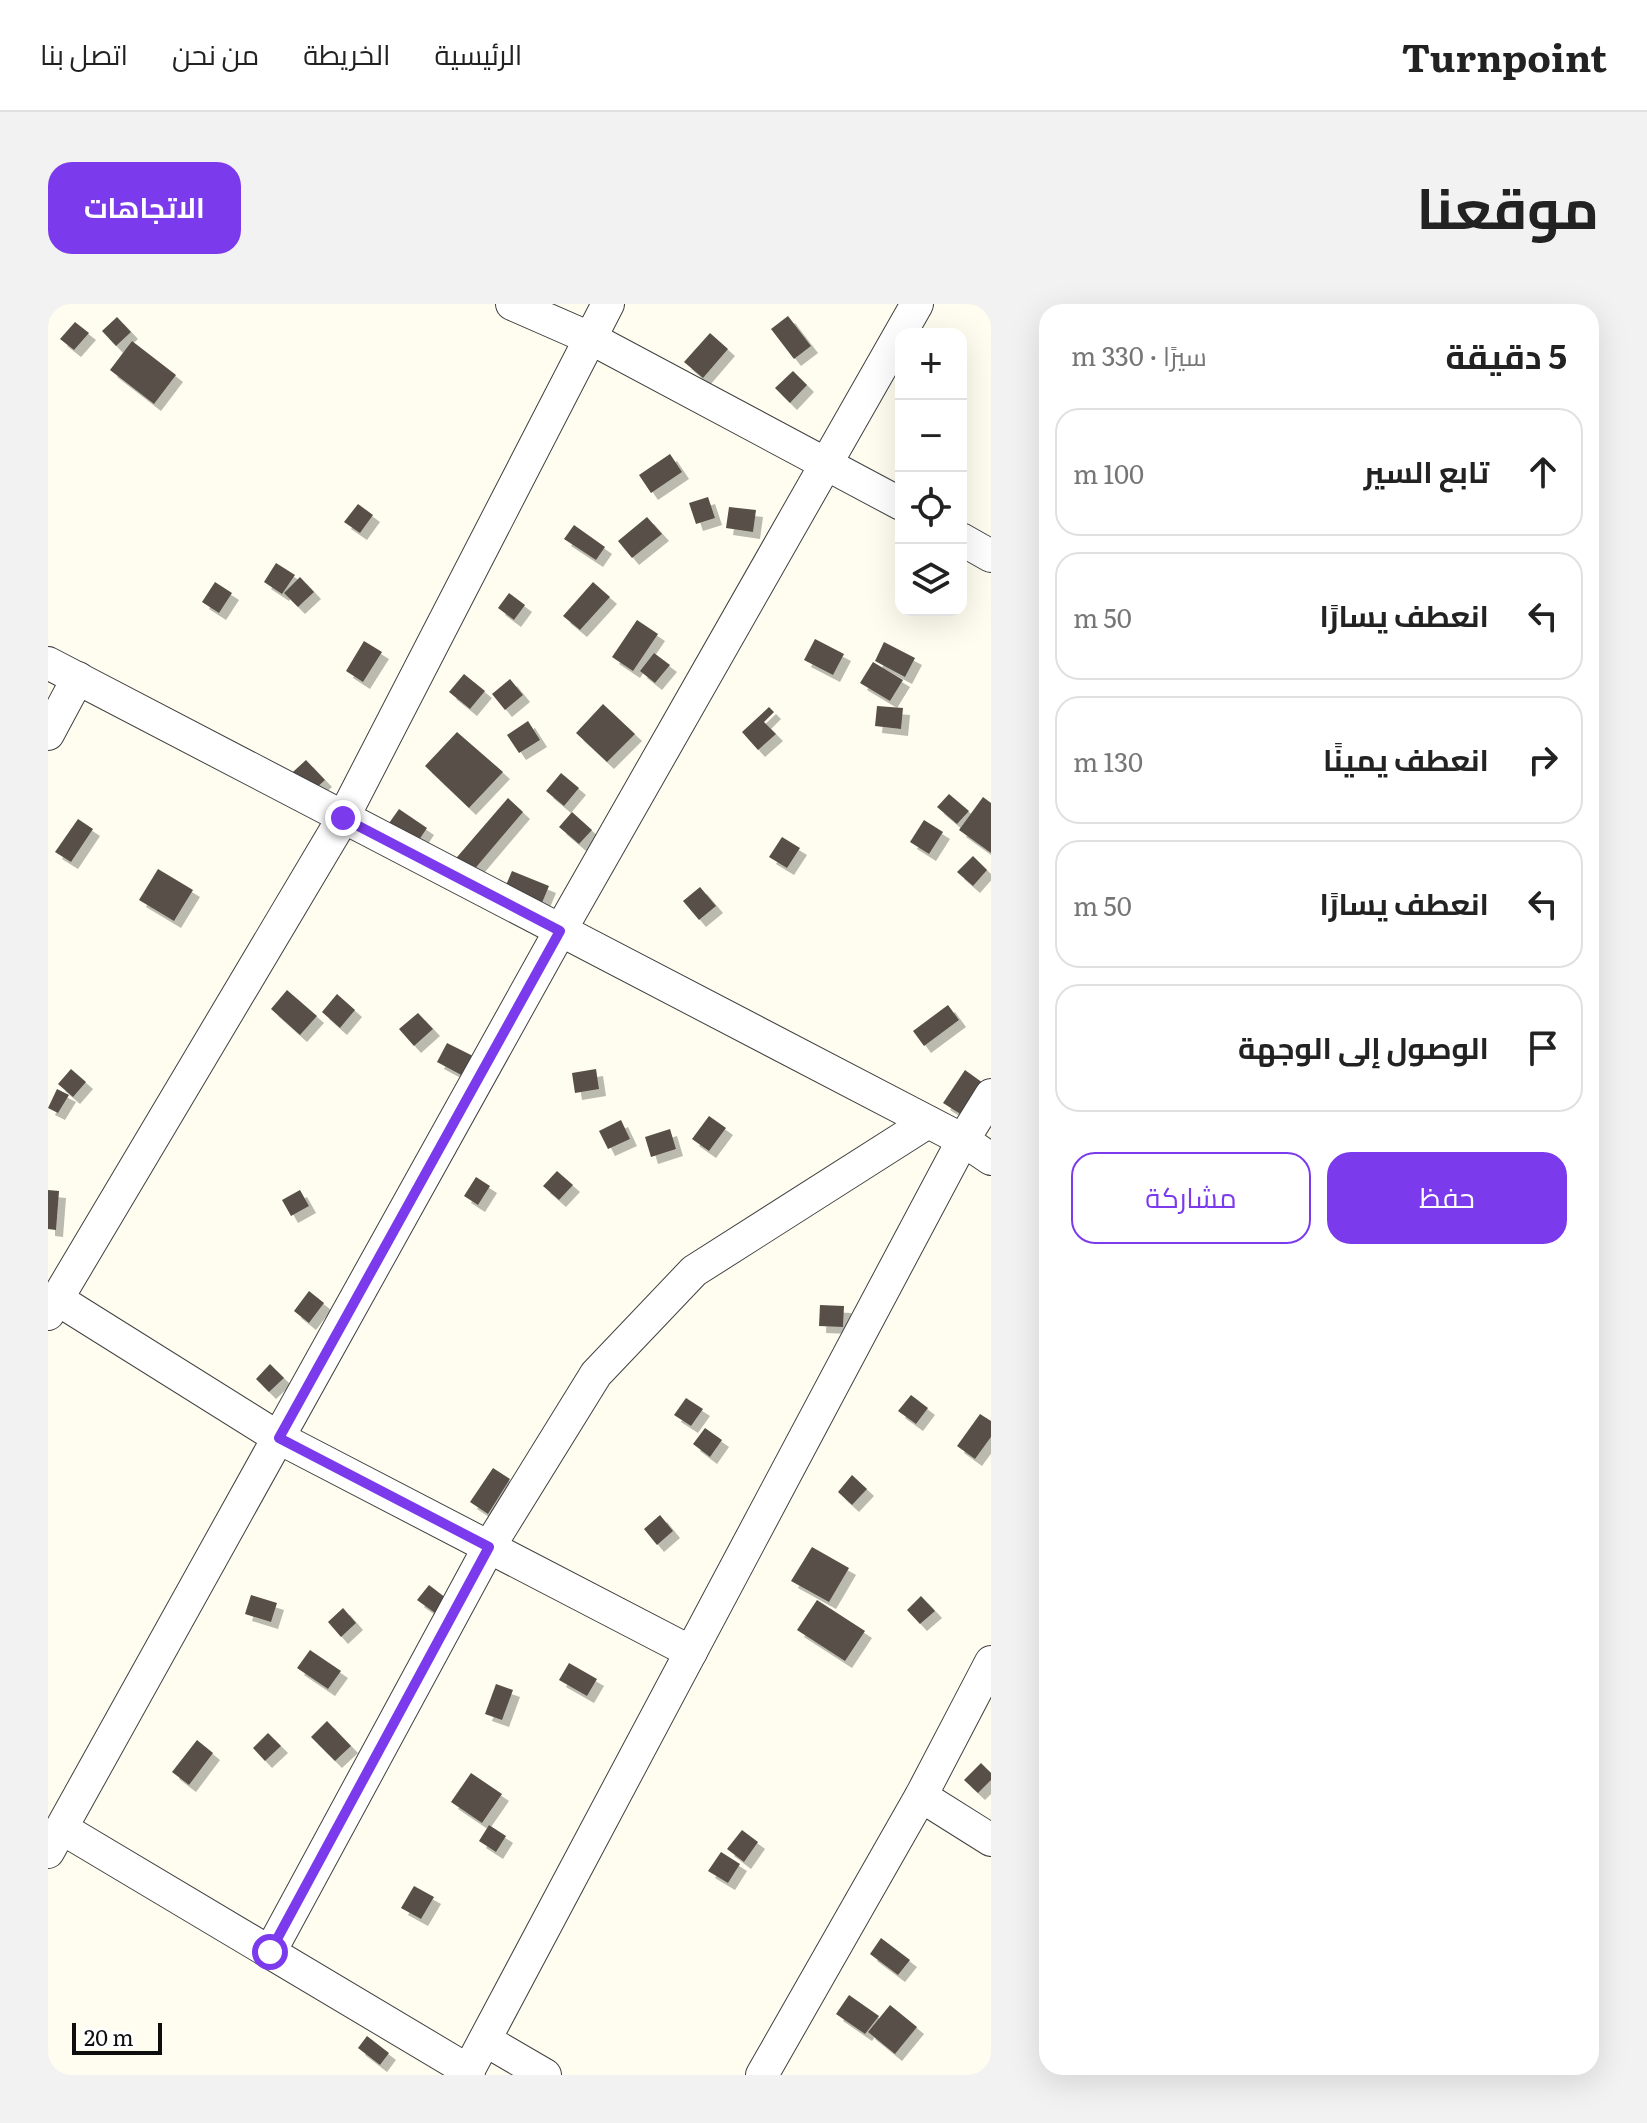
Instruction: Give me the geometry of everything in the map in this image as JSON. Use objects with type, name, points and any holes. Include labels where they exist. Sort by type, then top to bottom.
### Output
[{"type":"street","points":[[512,304],[592,339],[895,501]]},
{"type":"street","points":[[608,304],[343,818],[52,1307],[279,1438],[691,1652]]},
{"type":"street","points":[[917,304],[560,931],[55,1841],[270,1952],[468,2073],[963,1140],[991,1095]]},
{"type":"street","points":[[967,542],[991,556]]},
{"type":"street","points":[[48,663],[963,1140],[991,1159]]},
{"type":"street","points":[[48,734],[78,678]]},
{"type":"street","points":[[270,1952],[489,1547],[596,1374],[694,1271],[928,1122]]},
{"type":"street","points":[[762,2075],[921,1796],[991,1662]]},
{"type":"street","points":[[921,1796],[991,1840]]},
{"type":"street","points":[[485,2040],[545,2075]]},
{"type":"building","points":[[788,316],[811,346],[794,359],[771,329]]},
{"type":"building","points":[[117,317],[131,332],[116,346],[102,331]]},
{"type":"building","points":[[75,322],[89,333],[74,350],[60,339]]},
{"type":"building","points":[[710,333],[728,349],[703,378],[684,362]]},
{"type":"building","points":[[132,341],[176,375],[154,404],[110,370]]},
{"type":"building","points":[[793,371],[807,385],[790,403],[775,388]]},
{"type":"building","points":[[670,454],[682,472],[651,493],[639,475]]},
{"type":"building","points":[[708,497],[715,518],[696,524],[689,503]]},
{"type":"building","points":[[358,504],[373,515],[360,533],[344,522]]},
{"type":"building","points":[[729,507],[756,510],[753,532],[726,528]]},
{"type":"building","points":[[647,517],[662,534],[632,558],[618,541]]},
{"type":"building","points":[[574,525],[605,547],[596,560],[564,539]]},
{"type":"building","points":[[276,563],[295,575],[282,594],[264,582]]},
{"type":"building","points":[[300,577],[314,592],[298,607],[284,593]]},
{"type":"building","points":[[215,582],[232,593],[219,613],[202,602]]},
{"type":"building","points":[[593,582],[610,597],[580,630],[563,616]]},
{"type":"building","points":[[509,593],[525,605],[514,620],[498,608]]},
{"type":"building","points":[[637,620],[658,634],[633,671],[612,657]]},
{"type":"building","points":[[815,639],[844,654],[833,675],[804,660]]},
{"type":"building","points":[[364,641],[382,652],[363,682],[346,671]]},
{"type":"building","points":[[884,642],[915,658],[905,677],[875,661]]},
{"type":"building","points":[[654,653],[670,665],[655,683],[640,671]]},
{"type":"building","points":[[873,662],[903,680],[890,701],[860,683]]},
{"type":"building","points":[[464,674],[485,691],[470,709],[449,692]]},
{"type":"building","points":[[510,679],[523,695],[505,710],[492,694]]},
{"type":"building","points":[[603,704],[635,734],[607,762],[576,733]]},
{"type":"building","points":[[877,706],[903,708],[901,729],[875,726]]},
{"type":"building","points":[[769,707],[774,712],[764,722],[776,734],[758,750],[742,732]]},
{"type":"building","points":[[528,721],[540,740],[519,753],[507,735]]},
{"type":"building","points":[[457,732],[503,772],[469,808],[425,766]]},
{"type":"building","points":[[306,760],[325,780],[302,801],[283,781]]},
{"type":"building","points":[[561,773],[579,788],[564,806],[546,791]]},
{"type":"building","points":[[949,794],[969,811],[957,824],[937,807]]},
{"type":"building","points":[[983,797],[991,803],[991,853],[959,830]]},
{"type":"building","points":[[508,798],[523,812],[461,885],[445,871]]},
{"type":"building","points":[[399,809],[427,828],[411,852],[382,833]]},
{"type":"building","points":[[572,812],[592,830],[579,844],[559,827]]},
{"type":"building","points":[[78,819],[93,829],[71,862],[55,852]]},
{"type":"building","points":[[924,820],[943,832],[929,854],[910,842]]},
{"type":"building","points":[[782,837],[800,848],[787,868],[769,857]]},
{"type":"building","points":[[973,856],[987,870],[973,886],[957,872]]},
{"type":"building","points":[[158,869],[193,890],[174,921],[139,900]]},
{"type":"building","points":[[512,871],[549,886],[534,922],[497,906]]},
{"type":"building","points":[[700,887],[716,906],[699,920],[683,901]]},
{"type":"building","points":[[287,990],[317,1016],[300,1035],[271,1009]]},
{"type":"building","points":[[337,994],[355,1010],[340,1028],[322,1012]]},
{"type":"building","points":[[948,1005],[959,1020],[924,1046],[913,1031]]},
{"type":"building","points":[[418,1013],[433,1029],[414,1046],[399,1029]]},
{"type":"building","points":[[447,1043],[475,1057],[465,1077],[437,1062]]},
{"type":"building","points":[[71,1069],[86,1082],[73,1097],[58,1084]]},
{"type":"building","points":[[596,1069],[599,1089],[575,1093],[572,1073]]},
{"type":"building","points":[[965,1070],[983,1083],[962,1115],[943,1103]]},
{"type":"building","points":[[57,1089],[69,1095],[58,1113],[48,1108]]},
{"type":"building","points":[[709,1116],[726,1128],[709,1151],[692,1139]]},
{"type":"building","points":[[621,1120],[630,1139],[608,1149],[599,1131]]},
{"type":"building","points":[[670,1129],[676,1149],[651,1157],[645,1137]]},
{"type":"building","points":[[557,1171],[573,1185],[559,1200],[543,1186]]},
{"type":"building","points":[[476,1177],[490,1186],[478,1205],[464,1196]]},
{"type":"building","points":[[48,1190],[59,1191],[56,1230],[48,1229]]},
{"type":"building","points":[[300,1190],[309,1206],[291,1216],[282,1200]]},
{"type":"building","points":[[309,1291],[324,1303],[309,1323],[294,1311]]},
{"type":"building","points":[[820,1305],[844,1306],[843,1327],[819,1326]]},
{"type":"building","points":[[270,1364],[284,1378],[269,1392],[256,1379]]},
{"type":"building","points":[[911,1395],[928,1408],[916,1424],[898,1411]]},
{"type":"building","points":[[686,1398],[703,1409],[691,1426],[674,1415]]},
{"type":"building","points":[[980,1414],[991,1421],[991,1437],[975,1459],[957,1446]]},
{"type":"building","points":[[705,1428],[722,1440],[710,1457],[693,1444]]},
{"type":"building","points":[[493,1468],[510,1479],[488,1514],[470,1502]]},
{"type":"building","points":[[852,1475],[867,1489],[852,1505],[838,1492]]},
{"type":"building","points":[[660,1515],[673,1531],[657,1545],[644,1529]]},
{"type":"building","points":[[812,1547],[849,1568],[829,1602],[791,1581]]},
{"type":"building","points":[[429,1585],[446,1598],[435,1613],[417,1600]]},
{"type":"building","points":[[251,1595],[277,1603],[271,1622],[245,1614]]},
{"type":"building","points":[[921,1596],[935,1611],[920,1624],[907,1610]]},
{"type":"building","points":[[817,1600],[865,1631],[845,1661],[797,1630]]},
{"type":"building","points":[[343,1608],[356,1623],[341,1637],[328,1622]]},
{"type":"building","points":[[310,1650],[341,1671],[328,1689],[297,1668]]},
{"type":"building","points":[[569,1663],[597,1679],[587,1696],[559,1680]]},
{"type":"building","points":[[496,1684],[513,1690],[502,1720],[485,1714]]},
{"type":"building","points":[[327,1721],[351,1746],[335,1761],[311,1737]]},
{"type":"building","points":[[268,1733],[281,1746],[265,1761],[253,1748]]},
{"type":"building","points":[[197,1740],[213,1753],[189,1785],[172,1772]]},
{"type":"building","points":[[981,1763],[991,1773],[991,1780],[978,1793],[964,1780]]},
{"type":"building","points":[[471,1773],[502,1794],[482,1823],[451,1802]]},
{"type":"building","points":[[489,1825],[506,1836],[496,1852],[479,1841]]},
{"type":"building","points":[[742,1830],[758,1842],[744,1862],[727,1849]]},
{"type":"building","points":[[721,1852],[740,1864],[728,1883],[708,1871]]},
{"type":"building","points":[[414,1886],[434,1897],[421,1919],[401,1908]]},
{"type":"building","points":[[881,1938],[910,1960],[898,1975],[870,1954]]},
{"type":"building","points":[[849,1995],[879,2016],[865,2034],[836,2014]]},
{"type":"building","points":[[890,2005],[917,2027],[895,2054],[868,2032]]},
{"type":"building","points":[[367,2036],[389,2053],[380,2065],[358,2048]]},
{"type":"route","points":[[270,1952],[489,1547],[279,1438],[560,931],[343,818]]}]
